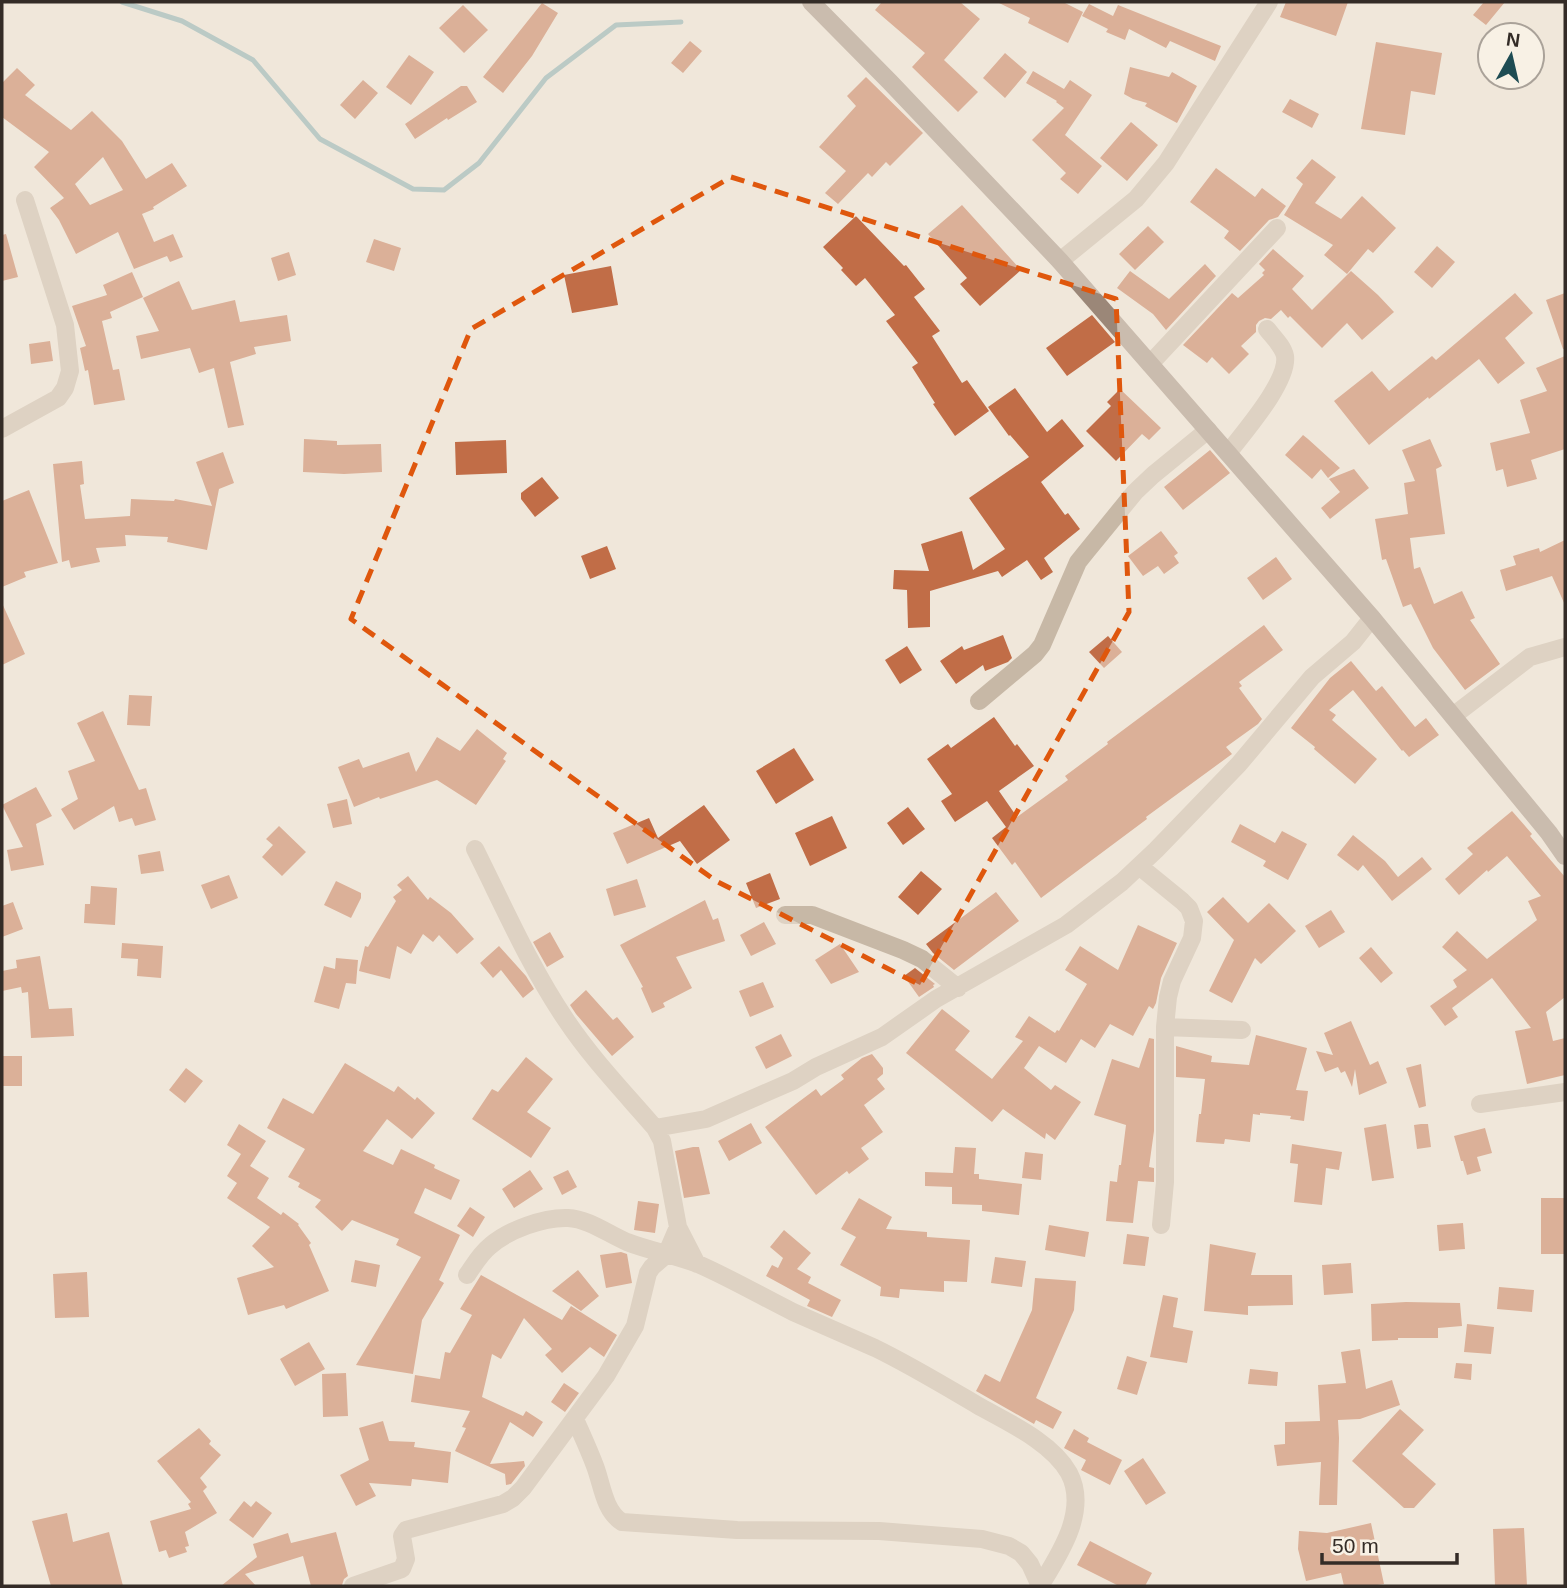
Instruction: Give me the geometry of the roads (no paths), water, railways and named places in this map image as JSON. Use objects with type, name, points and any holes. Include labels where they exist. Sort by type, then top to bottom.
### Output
[{"type":"main road","points":[[811,2],[1060,261],[1372,618],[1565,856]]},
{"type":"street","points":[[1060,261],[1136,199],[1166,163],[1269,2]]},
{"type":"street","points":[[2,429],[58,398],[65,388],[70,371],[65,325],[26,200]]},
{"type":"street","points":[[1150,364],[1278,228]]},
{"type":"street","points":[[1228,453],[1276,389],[1285,366],[1283,349],[1267,329]]},
{"type":"street","points":[[979,701],[1042,645],[1078,562],[1135,492],[1208,430]]},
{"type":"street","points":[[655,1128],[706,1119],[793,1081],[816,1067],[882,1037],[936,999],[1066,925],[1122,882],[1197,809],[1239,764],[1312,677],[1353,642],[1372,618]]},
{"type":"street","points":[[1453,716],[1530,657],[1565,647]]},
{"type":"street","points":[[475,849],[537,973],[566,1021],[655,1128],[662,1141],[678,1227],[697,1264]]},
{"type":"street","points":[[1139,866],[1189,908],[1194,922],[1192,938],[1172,981],[1168,997],[1165,1027],[1166,1182],[1161,1225]]},
{"type":"street","points":[[785,915],[812,915],[903,950],[922,959],[958,988]]},
{"type":"street","points":[[1165,1027],[1241,1030]]},
{"type":"street","points":[[1480,1104],[1565,1092]]},
{"type":"street","points":[[467,1275],[490,1246],[531,1224],[570,1218],[585,1222],[624,1241],[697,1264],[909,1366],[1013,1425],[1051,1451],[1069,1474],[1076,1494],[1073,1519],[1061,1552],[1040,1586],[1030,1564],[1021,1553],[1009,1546],[982,1539],[879,1531],[737,1530],[622,1522],[613,1514],[606,1500],[597,1470],[575,1419]]},
{"type":"street","points":[[353,1586],[402,1569],[407,1559],[402,1536],[406,1530],[503,1504],[523,1488],[606,1376],[635,1326],[648,1273],[666,1255],[678,1227]]},
{"type":"waterway","points":[[122,2],[182,21],[253,60],[320,139],[413,189],[444,190],[479,163],[546,78],[616,25],[681,22]]}]
